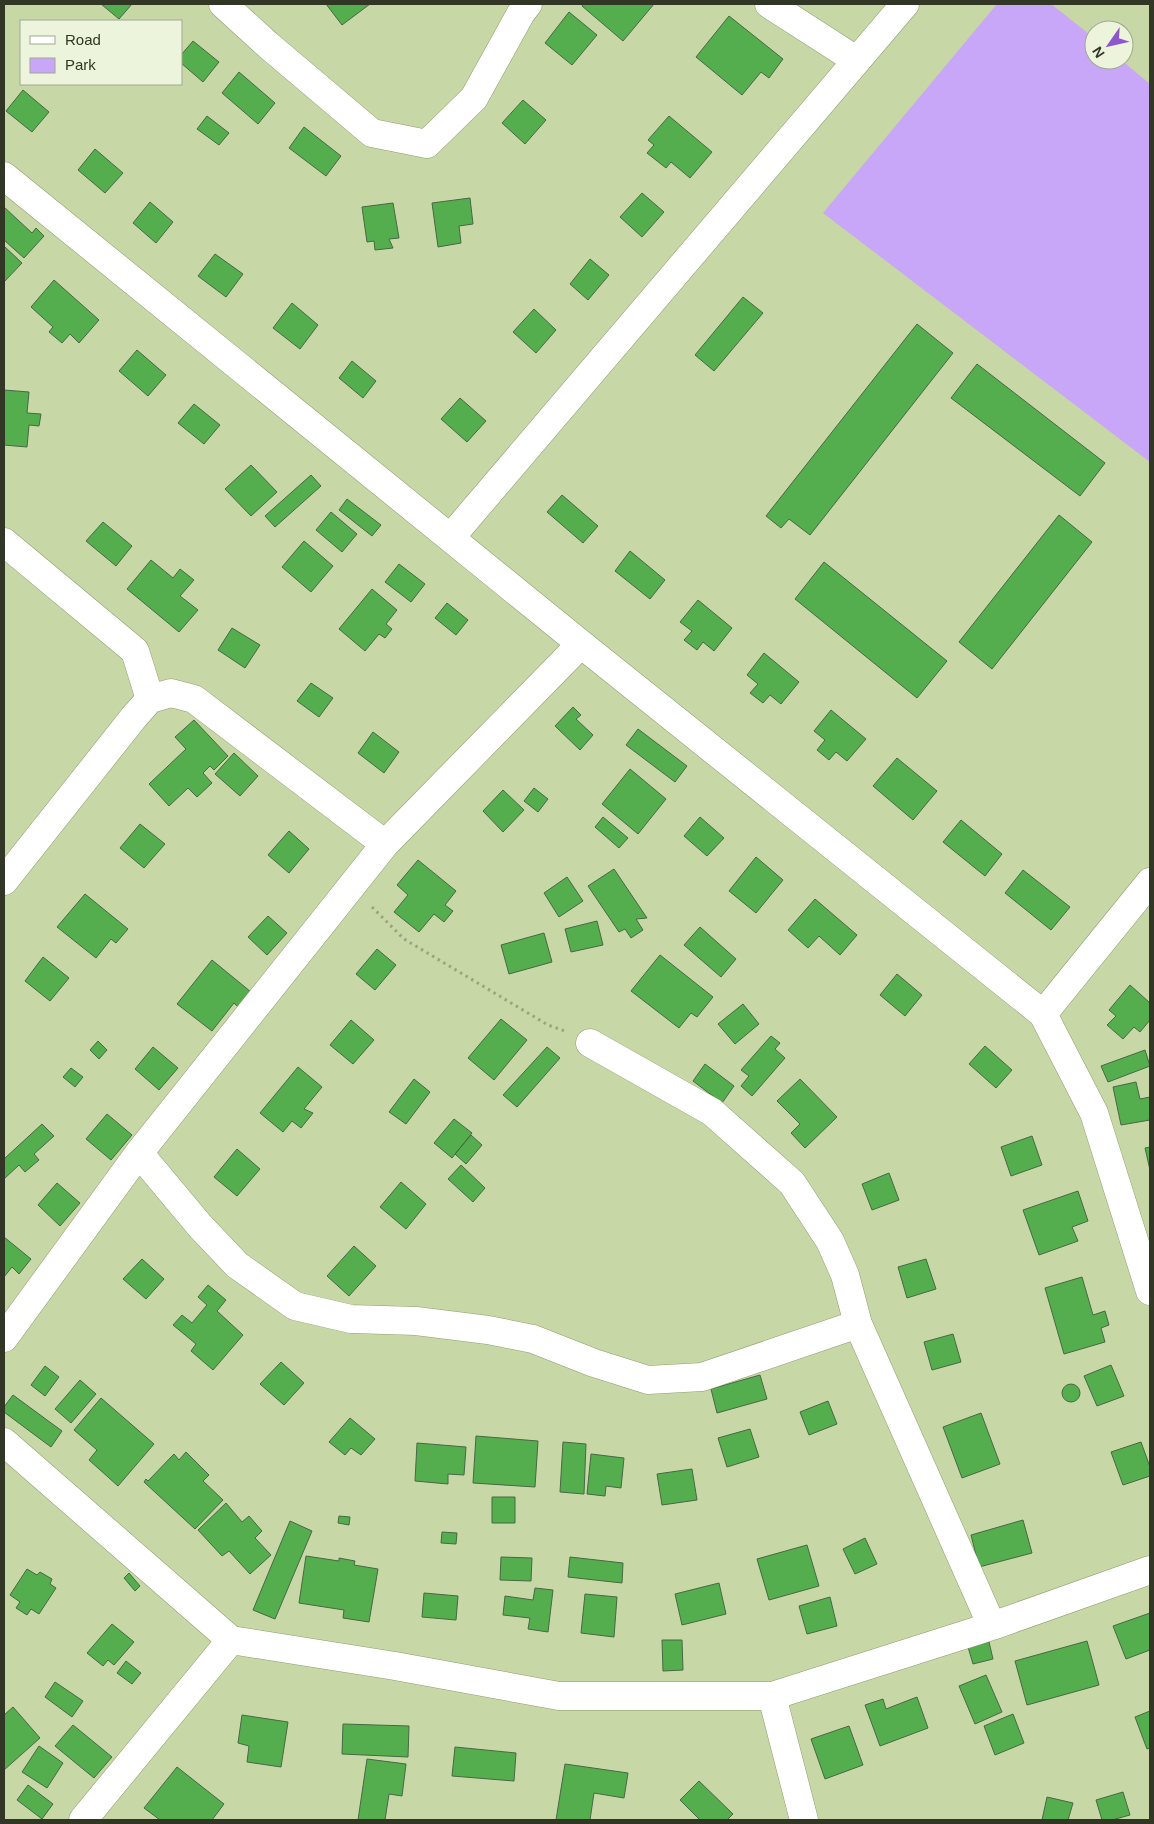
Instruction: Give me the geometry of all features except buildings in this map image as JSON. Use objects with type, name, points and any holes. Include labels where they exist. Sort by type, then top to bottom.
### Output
[{"type":"street","points":[[223,4],[268,46],[372,133],[427,144],[474,98],[521,13],[528,4]]},
{"type":"street","points":[[768,4],[856,60]]},
{"type":"street","points":[[451,537],[905,4]]},
{"type":"street","points":[[4,176],[581,644],[1043,1014],[1094,1113],[1145,1261],[1150,1291]]},
{"type":"street","points":[[4,542],[135,651],[150,700]]},
{"type":"street","points":[[4,1338],[139,1153],[385,844],[581,644]]},
{"type":"street","points":[[4,881],[150,700],[170,694],[194,699],[385,844]]},
{"type":"street","points":[[1043,1014],[1150,882]]},
{"type":"street","points":[[590,1042],[712,1112],[792,1183],[830,1241],[845,1275],[858,1324],[992,1626]]},
{"type":"street","points":[[139,1153],[200,1226],[237,1265],[295,1306],[351,1319],[416,1321],[488,1330],[533,1339],[594,1363],[648,1380],[702,1377],[858,1324]]},
{"type":"street","points":[[4,1442],[231,1640],[395,1666],[559,1696],[772,1696],[992,1626],[1150,1570]]},
{"type":"street","points":[[83,1820],[231,1640]]},
{"type":"street","points":[[772,1696],[804,1820]]},
{"type":"path","points":[[351,886],[404,939],[548,1024],[590,1042]]},
{"type":"green space","points":[[997,4],[1051,4],[1084,30],[1084,70],[1133,70],[1150,84],[1150,462],[823,213]]}]
